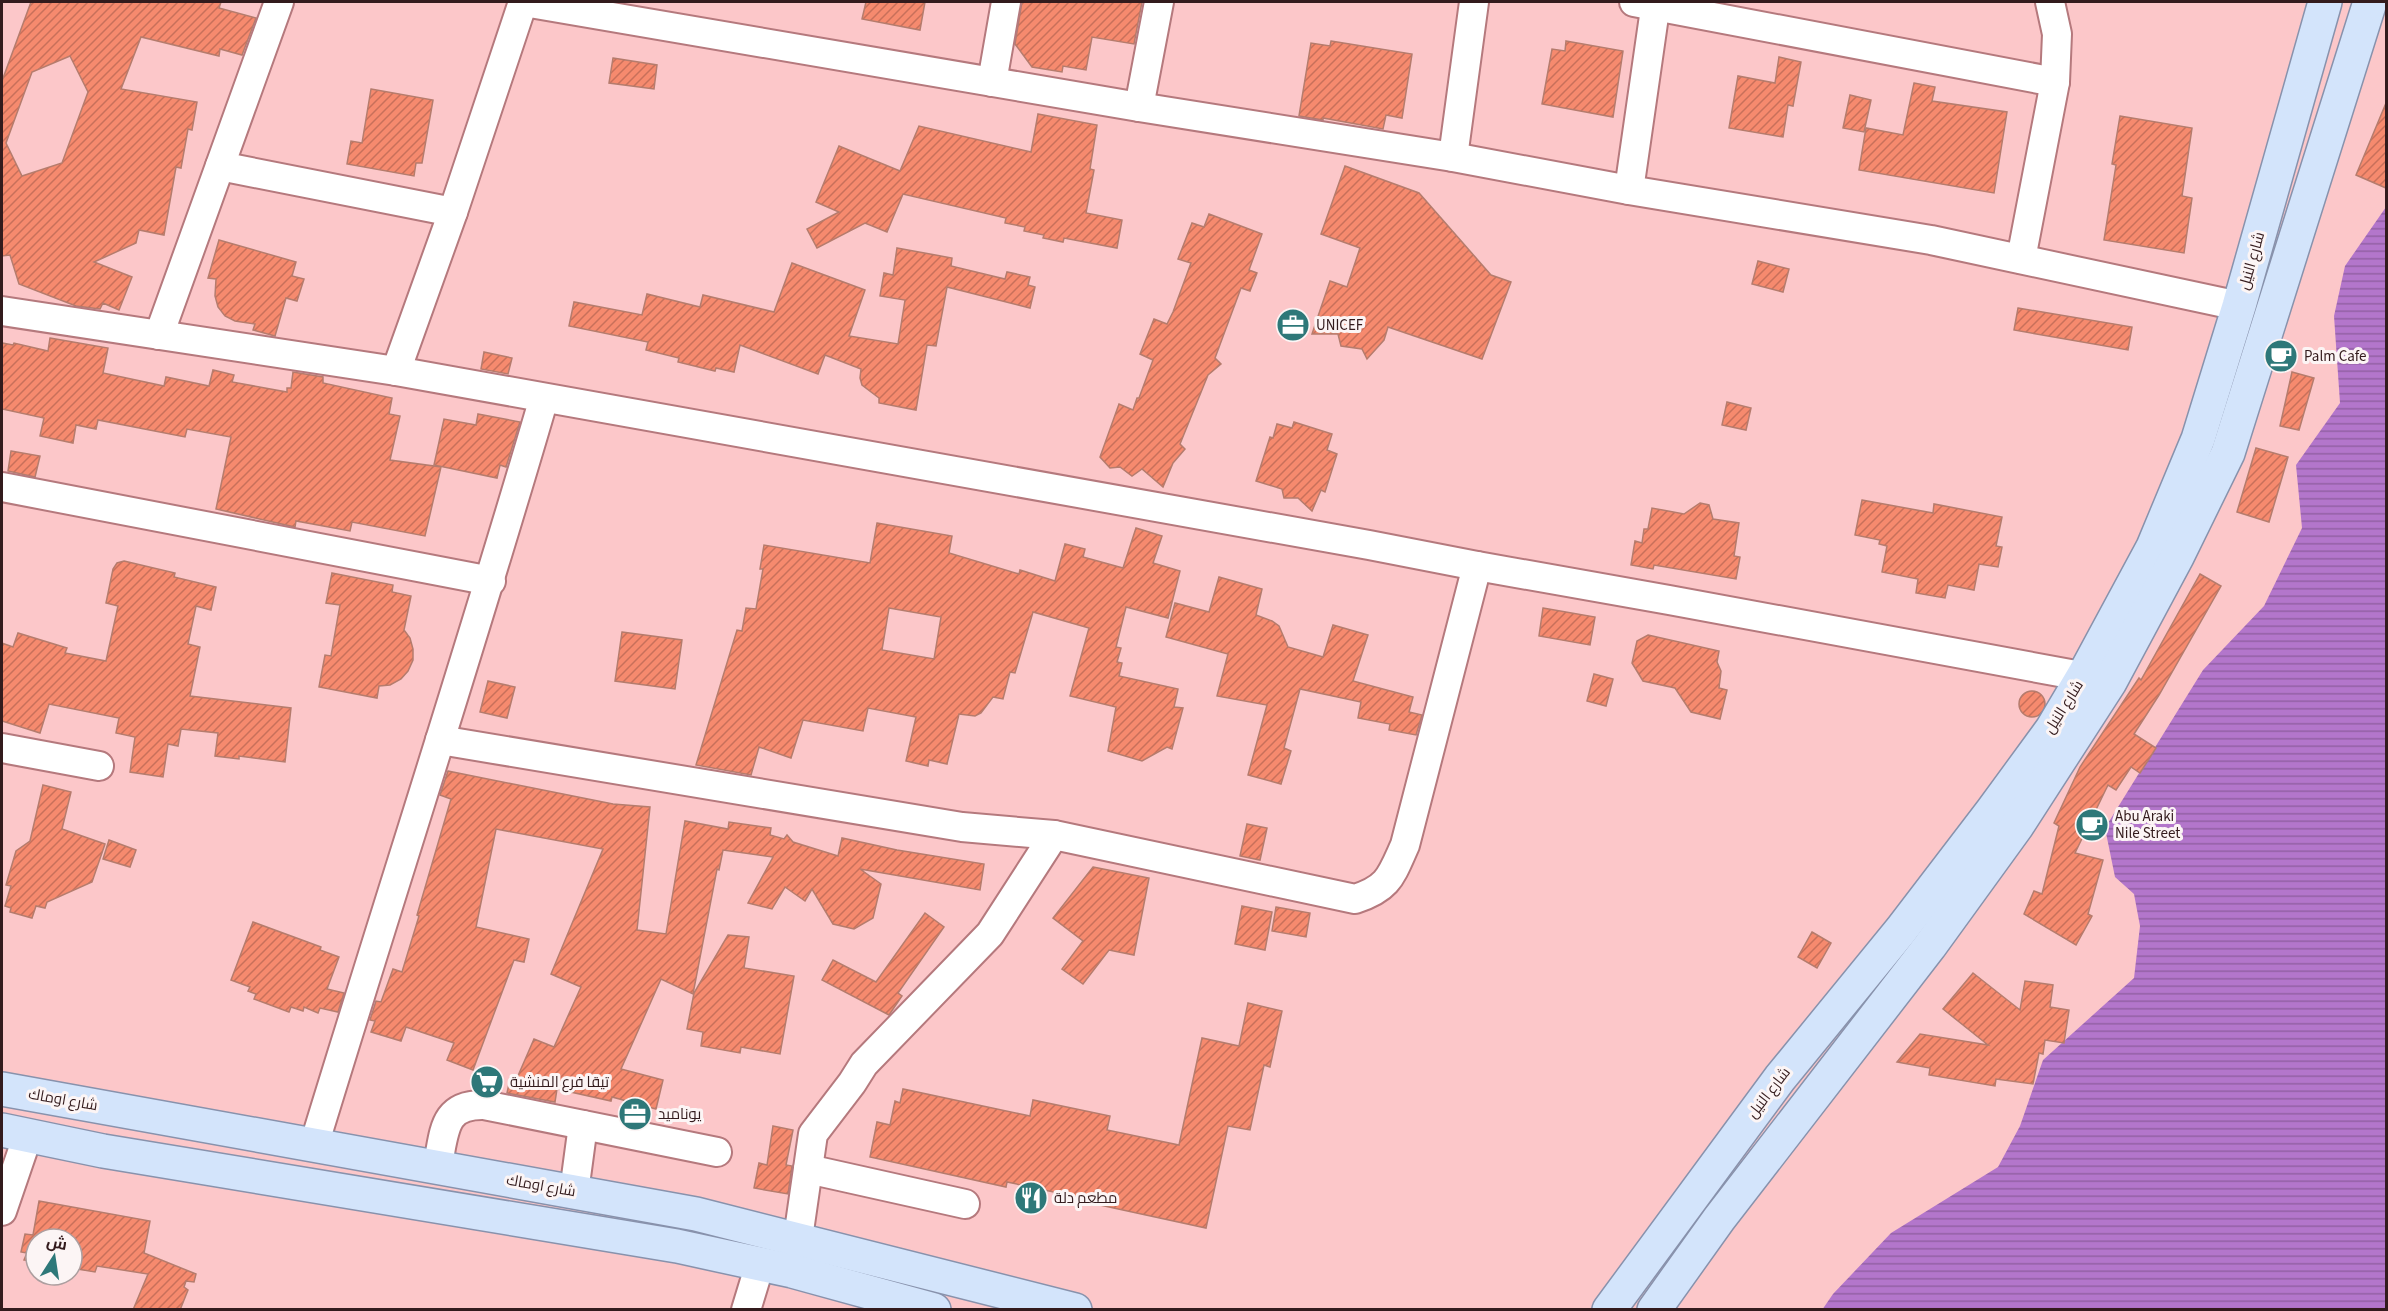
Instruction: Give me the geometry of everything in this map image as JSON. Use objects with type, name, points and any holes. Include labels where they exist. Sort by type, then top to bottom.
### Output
[{"type":"main road","name":"شارع النيل","points":[[1654,1310],[1719,1219],[1930,946],[2018,826],[2097,679],[2198,439],[2239,306],[2325,2]]},
{"type":"main road","name":"شارع النيل","points":[[1609,1310],[1780,1078],[1901,930],[2052,729],[2097,679],[2178,557],[2228,453],[2370,2]]},
{"type":"main road","name":"شارع اوماك","points":[[2,1089],[696,1214],[1075,1310]]},
{"type":"main road","points":[[103,1150],[109,1108]]},
{"type":"main road","points":[[15,1132],[103,1150],[677,1246],[760,1264],[934,1310]]},
{"type":"street","points":[[159,335],[279,2]]},
{"type":"street","points":[[396,371],[524,2],[1139,107],[1453,157],[1629,190],[1931,240],[2239,306]]},
{"type":"street","points":[[992,82],[1006,2]]},
{"type":"street","points":[[1139,107],[1159,2]]},
{"type":"street","points":[[1453,157],[1474,2]]},
{"type":"street","points":[[2021,260],[2055,82],[2057,34],[2050,2]]},
{"type":"street","points":[[1629,190],[1649,3],[2055,82]]},
{"type":"street","points":[[220,166],[453,212]]},
{"type":"street","points":[[2,311],[396,371],[1368,544],[2097,679]]},
{"type":"street","points":[[314,1145],[490,580],[544,398]]},
{"type":"street","points":[[2,488],[490,580]]},
{"type":"street","points":[[440,740],[962,827],[1054,835],[1355,899],[1374,893],[1390,878],[1405,845],[1477,566]]},
{"type":"street","points":[[2,748],[99,766]]},
{"type":"street","points":[[798,1238],[813,1134],[846,1092],[864,1064],[990,934],[1054,835]]},
{"type":"street","points":[[436,1168],[448,1121],[457,1110],[469,1104],[484,1105],[717,1152]]},
{"type":"street","points":[[574,1192],[583,1125]]},
{"type":"street","points":[[2,1210],[15,1132]]},
{"type":"street","points":[[808,1169],[965,1204]]},
{"type":"street","points":[[746,1310],[760,1264]]},
{"type":"shaded area","points":[[2386,207],[2386,1309],[1822,1310],[1833,1294],[1891,1233],[1998,1167],[2020,1126],[2043,1060],[2134,978],[2140,926],[2134,894],[2115,877],[2105,828],[2203,670],[2264,606],[2302,528],[2296,465],[2340,403],[2334,316],[2345,266]]},
{"type":"building","points":[[31,2],[221,2],[219,8],[256,18],[242,55],[220,49],[219,56],[141,37],[121,89],[197,102],[192,130],[188,129],[181,168],[176,167],[164,235],[139,230],[136,243],[94,262],[132,277],[119,310],[103,303],[100,309],[76,306],[19,284],[10,255],[2,256],[2,81]],"holes":[[[70,56],[88,92],[62,163],[22,176],[6,143],[32,72]]]},
{"type":"building","points":[[866,2],[925,2],[920,30],[862,19]]},
{"type":"building","points":[[1022,2],[1142,2],[1134,44],[1092,37],[1086,70],[1063,66],[1062,72],[1032,67],[1015,44]]},
{"type":"building","points":[[1331,41],[1412,54],[1402,118],[1386,115],[1383,129],[1299,116],[1311,43],[1330,46]]},
{"type":"building","points":[[1566,41],[1623,51],[1613,117],[1542,104],[1552,49],[1565,51]]},
{"type":"building","points":[[1779,57],[1801,62],[1793,106],[1788,105],[1783,137],[1729,128],[1738,76],[1775,83]]},
{"type":"building","points":[[613,58],[657,65],[654,89],[609,83]]},
{"type":"building","points":[[1914,83],[1935,87],[1932,101],[2007,112],[1994,193],[1859,170],[1866,128],[1903,135]]},
{"type":"building","points":[[371,89],[433,100],[422,163],[416,163],[414,176],[347,164],[351,141],[362,143]]},
{"type":"building","points":[[1850,95],[1871,100],[1864,132],[1843,128]]},
{"type":"building","points":[[2386,103],[2386,188],[2356,175]]},
{"type":"building","points":[[1038,114],[1097,125],[1090,169],[1094,170],[1086,213],[1122,220],[1117,248],[1064,238],[1063,242],[1043,238],[1044,235],[1024,231],[1025,227],[1005,223],[1006,218],[903,194],[887,232],[865,223],[817,248],[807,229],[839,212],[816,202],[839,146],[900,171],[919,126],[1031,152]]},
{"type":"building","points":[[2120,116],[2192,128],[2182,196],[2192,198],[2184,253],[2104,240],[2116,165],[2112,164]]},
{"type":"building","points":[[1345,166],[1419,193],[1491,275],[1511,282],[1482,359],[1388,327],[1384,340],[1367,359],[1362,349],[1341,346],[1338,334],[1312,334],[1330,281],[1347,287],[1360,248],[1321,234]]},
{"type":"building","points":[[1209,214],[1262,234],[1249,270],[1257,273],[1250,291],[1241,288],[1215,358],[1221,364],[1208,375],[1180,444],[1185,449],[1173,463],[1163,487],[1142,469],[1132,476],[1120,467],[1110,468],[1100,457],[1119,404],[1133,410],[1139,398],[1153,360],[1140,354],[1154,319],[1167,324],[1173,312],[1191,263],[1178,259],[1192,223],[1204,227]]},
{"type":"building","points":[[219,240],[296,262],[292,276],[304,279],[297,301],[286,298],[275,336],[253,330],[255,324],[235,321],[225,316],[218,307],[215,296],[216,279],[208,278]]},
{"type":"building","points":[[897,248],[952,258],[951,266],[1005,279],[1007,272],[1030,277],[1028,285],[1035,287],[1030,308],[947,287],[936,346],[927,345],[916,410],[879,403],[879,398],[862,385],[861,369],[825,355],[818,374],[740,345],[734,372],[716,368],[715,371],[678,362],[679,358],[646,350],[648,342],[569,326],[574,302],[642,315],[647,294],[700,307],[703,295],[774,312],[792,263],[865,290],[849,336],[898,344],[905,300],[880,296],[884,273],[893,275]]},
{"type":"building","points":[[1758,261],[1789,269],[1783,292],[1752,284]]},
{"type":"building","points":[[2018,308],[2132,327],[2128,350],[2014,330]]},
{"type":"building","points":[[50,338],[108,348],[103,373],[164,386],[166,377],[209,386],[213,370],[234,375],[232,382],[287,392],[287,388],[291,388],[293,372],[323,377],[323,383],[392,398],[389,414],[400,416],[390,460],[441,467],[425,536],[352,522],[350,531],[296,521],[295,527],[216,509],[231,437],[187,429],[185,437],[98,420],[96,429],[76,425],[73,443],[40,436],[44,418],[2,409],[2,343],[13,345],[14,343],[48,351]]},
{"type":"building","points":[[484,352],[512,358],[508,374],[481,369]]},
{"type":"building","points":[[2292,372],[2314,378],[2299,430],[2280,426]]},
{"type":"building","points":[[1727,402],[1751,408],[1746,430],[1722,425]]},
{"type":"building","points":[[478,414],[520,422],[506,467],[500,465],[497,478],[434,465],[444,419],[476,425]]},
{"type":"building","points":[[1294,422],[1332,434],[1327,450],[1337,454],[1325,492],[1321,490],[1312,511],[1298,498],[1284,498],[1282,489],[1256,481],[1270,437],[1273,438],[1277,424],[1292,428]]},
{"type":"building","points":[[2256,448],[2288,457],[2269,522],[2237,512]]},
{"type":"building","points":[[11,451],[40,456],[35,477],[8,471]]},
{"type":"building","points":[[1862,500],[1933,513],[1934,504],[2002,517],[1996,546],[2002,547],[1998,567],[1979,564],[1974,590],[1948,585],[1945,598],[1916,593],[1918,579],[1882,572],[1887,546],[1879,544],[1880,540],[1855,535]]},
{"type":"building","points":[[1700,503],[1709,505],[1713,519],[1739,523],[1734,556],[1740,557],[1736,579],[1654,565],[1653,569],[1631,565],[1635,541],[1642,543],[1644,529],[1648,529],[1652,508],[1684,514]]},
{"type":"building","points":[[877,523],[952,536],[949,553],[1019,574],[1020,570],[1055,581],[1065,544],[1085,549],[1083,557],[1123,568],[1136,528],[1162,536],[1153,563],[1180,571],[1168,618],[1126,607],[1116,647],[1121,648],[1117,662],[1122,663],[1119,676],[1178,689],[1174,707],[1183,708],[1172,749],[1167,747],[1142,761],[1108,751],[1116,707],[1070,696],[1089,628],[1033,612],[1015,673],[1010,672],[1003,699],[993,697],[981,713],[975,716],[959,714],[947,764],[929,760],[928,766],[906,761],[916,717],[868,708],[863,731],[803,720],[791,758],[759,747],[751,775],[696,765],[737,630],[742,631],[746,608],[756,609],[763,569],[760,569],[764,545],[870,563]],"holes":[[[889,608],[941,617],[934,659],[882,650]]]},
{"type":"building","points":[[124,561],[175,573],[174,577],[216,587],[211,610],[196,606],[188,644],[200,647],[190,696],[291,708],[285,762],[239,756],[239,759],[215,756],[218,733],[181,729],[178,746],[168,744],[163,777],[130,772],[135,737],[116,733],[119,718],[49,704],[40,733],[2,721],[2,643],[13,647],[18,633],[67,648],[65,653],[106,661],[118,606],[106,603],[113,569],[117,563]]},
{"type":"building","points":[[332,573],[393,585],[392,592],[411,596],[404,630],[410,638],[413,660],[401,679],[390,685],[379,686],[377,698],[319,687],[325,655],[331,656],[340,605],[326,603]]},
{"type":"building","points":[[2200,574],[2221,586],[2134,734],[2156,748],[2140,773],[2131,767],[2116,790],[2108,785],[2075,853],[2103,860],[2088,914],[2092,916],[2076,945],[2024,914],[2034,891],[2042,894],[2059,826],[2054,823],[2080,767],[2139,678],[2141,680]]},
{"type":"building","points":[[1219,577],[1262,589],[1256,615],[1279,626],[1288,647],[1323,657],[1333,625],[1368,635],[1353,681],[1413,697],[1409,712],[1422,715],[1416,735],[1389,730],[1390,724],[1358,718],[1361,702],[1300,689],[1284,748],[1291,751],[1281,784],[1248,775],[1267,705],[1217,696],[1228,654],[1166,637],[1175,603],[1209,612]]},
{"type":"building","points":[[1543,608],[1595,617],[1590,645],[1539,636]]},
{"type":"building","points":[[622,632],[682,640],[675,689],[615,681]]},
{"type":"building","points":[[1648,635],[1719,651],[1717,662],[1721,671],[1719,688],[1727,690],[1720,719],[1691,712],[1675,688],[1643,681],[1632,663],[1637,641]]},
{"type":"building","points":[[1594,674],[1613,679],[1606,706],[1587,701]]},
{"type":"building","points":[[488,681],[515,687],[507,718],[480,712]]},
{"type":"building","points":[[2032,691],[2041,695],[2045,704],[2041,713],[2032,717],[2023,713],[2019,704],[2023,695]]},
{"type":"building","points":[[448,771],[613,804],[650,807],[637,930],[666,934],[685,821],[728,829],[729,822],[771,828],[770,835],[784,839],[787,835],[793,842],[838,856],[842,838],[897,850],[984,864],[980,890],[860,869],[881,884],[873,918],[854,929],[833,924],[812,889],[805,901],[785,887],[772,909],[748,903],[773,857],[723,850],[719,870],[717,869],[693,994],[661,979],[621,1069],[663,1080],[656,1109],[612,1097],[611,1101],[557,1089],[555,1102],[507,1093],[509,1084],[514,1085],[534,1039],[554,1047],[581,987],[551,974],[603,849],[496,829],[476,927],[529,939],[524,962],[514,960],[473,1070],[447,1060],[454,1043],[406,1027],[401,1041],[371,1032],[375,1021],[370,1020],[376,1001],[381,1002],[393,969],[402,972],[419,916],[417,915],[451,799],[440,795]]},
{"type":"building","points":[[43,785],[71,792],[62,829],[105,844],[92,882],[47,902],[45,908],[36,906],[32,918],[10,912],[11,908],[5,906],[11,886],[6,885],[16,851],[30,841]]},
{"type":"building","points":[[1247,824],[1267,828],[1260,860],[1240,856]]},
{"type":"building","points":[[109,840],[136,850],[130,867],[103,859]]},
{"type":"building","points":[[1093,867],[1149,878],[1134,955],[1109,950],[1083,984],[1062,969],[1083,941],[1053,918]]},
{"type":"building","points":[[1242,906],[1272,912],[1265,950],[1235,944]]},
{"type":"building","points":[[1276,907],[1310,913],[1306,937],[1272,931]]},
{"type":"building","points":[[925,913],[944,927],[898,993],[902,996],[889,1015],[822,980],[833,960],[876,982]]},
{"type":"building","points":[[253,922],[321,947],[320,950],[339,957],[327,989],[344,993],[338,1012],[320,1008],[318,1013],[304,1007],[303,1011],[291,1007],[289,1012],[254,999],[256,994],[248,991],[250,987],[231,980]]},
{"type":"building","points":[[1812,932],[1831,943],[1817,968],[1798,957]]},
{"type":"building","points":[[728,935],[749,937],[744,968],[794,976],[780,1054],[741,1047],[740,1053],[701,1046],[703,1032],[687,1029],[694,993]]},
{"type":"building","points":[[1973,973],[2020,1010],[2025,981],[2053,985],[2050,1007],[2069,1010],[2064,1043],[2045,1040],[2043,1054],[2039,1053],[2033,1084],[1996,1079],[1995,1086],[1929,1075],[1930,1068],[1897,1062],[1920,1034],[1988,1045],[1943,1009]]},
{"type":"building","points":[[1248,1003],[1282,1011],[1270,1067],[1264,1065],[1250,1130],[1228,1126],[1206,1228],[1007,1182],[1006,1187],[870,1157],[877,1122],[890,1125],[895,1101],[900,1103],[903,1089],[1030,1116],[1033,1100],[1110,1116],[1107,1130],[1179,1145],[1202,1038],[1239,1046]]},
{"type":"building","points":[[773,1126],[793,1130],[786,1165],[792,1166],[788,1194],[754,1188],[759,1163],[767,1165]]},
{"type":"building","points":[[39,1201],[150,1221],[144,1253],[196,1274],[194,1282],[186,1281],[184,1287],[188,1290],[180,1310],[133,1310],[148,1274],[97,1266],[95,1272],[84,1270],[84,1227],[34,1227]]},
{"type":"place","name":"UNICEF","points":[[1293,325]]},
{"type":"place","name":"Palm Cafe","points":[[2281,356]]},
{"type":"place","name":"Abu Araki Nile Street","points":[[2092,825]]},
{"type":"place","name":"تيقا فرع المنشية","points":[[487,1082]]},
{"type":"place","name":"يوناميد","points":[[635,1114]]},
{"type":"place","name":"مطعم دلة","points":[[1031,1198]]}]
